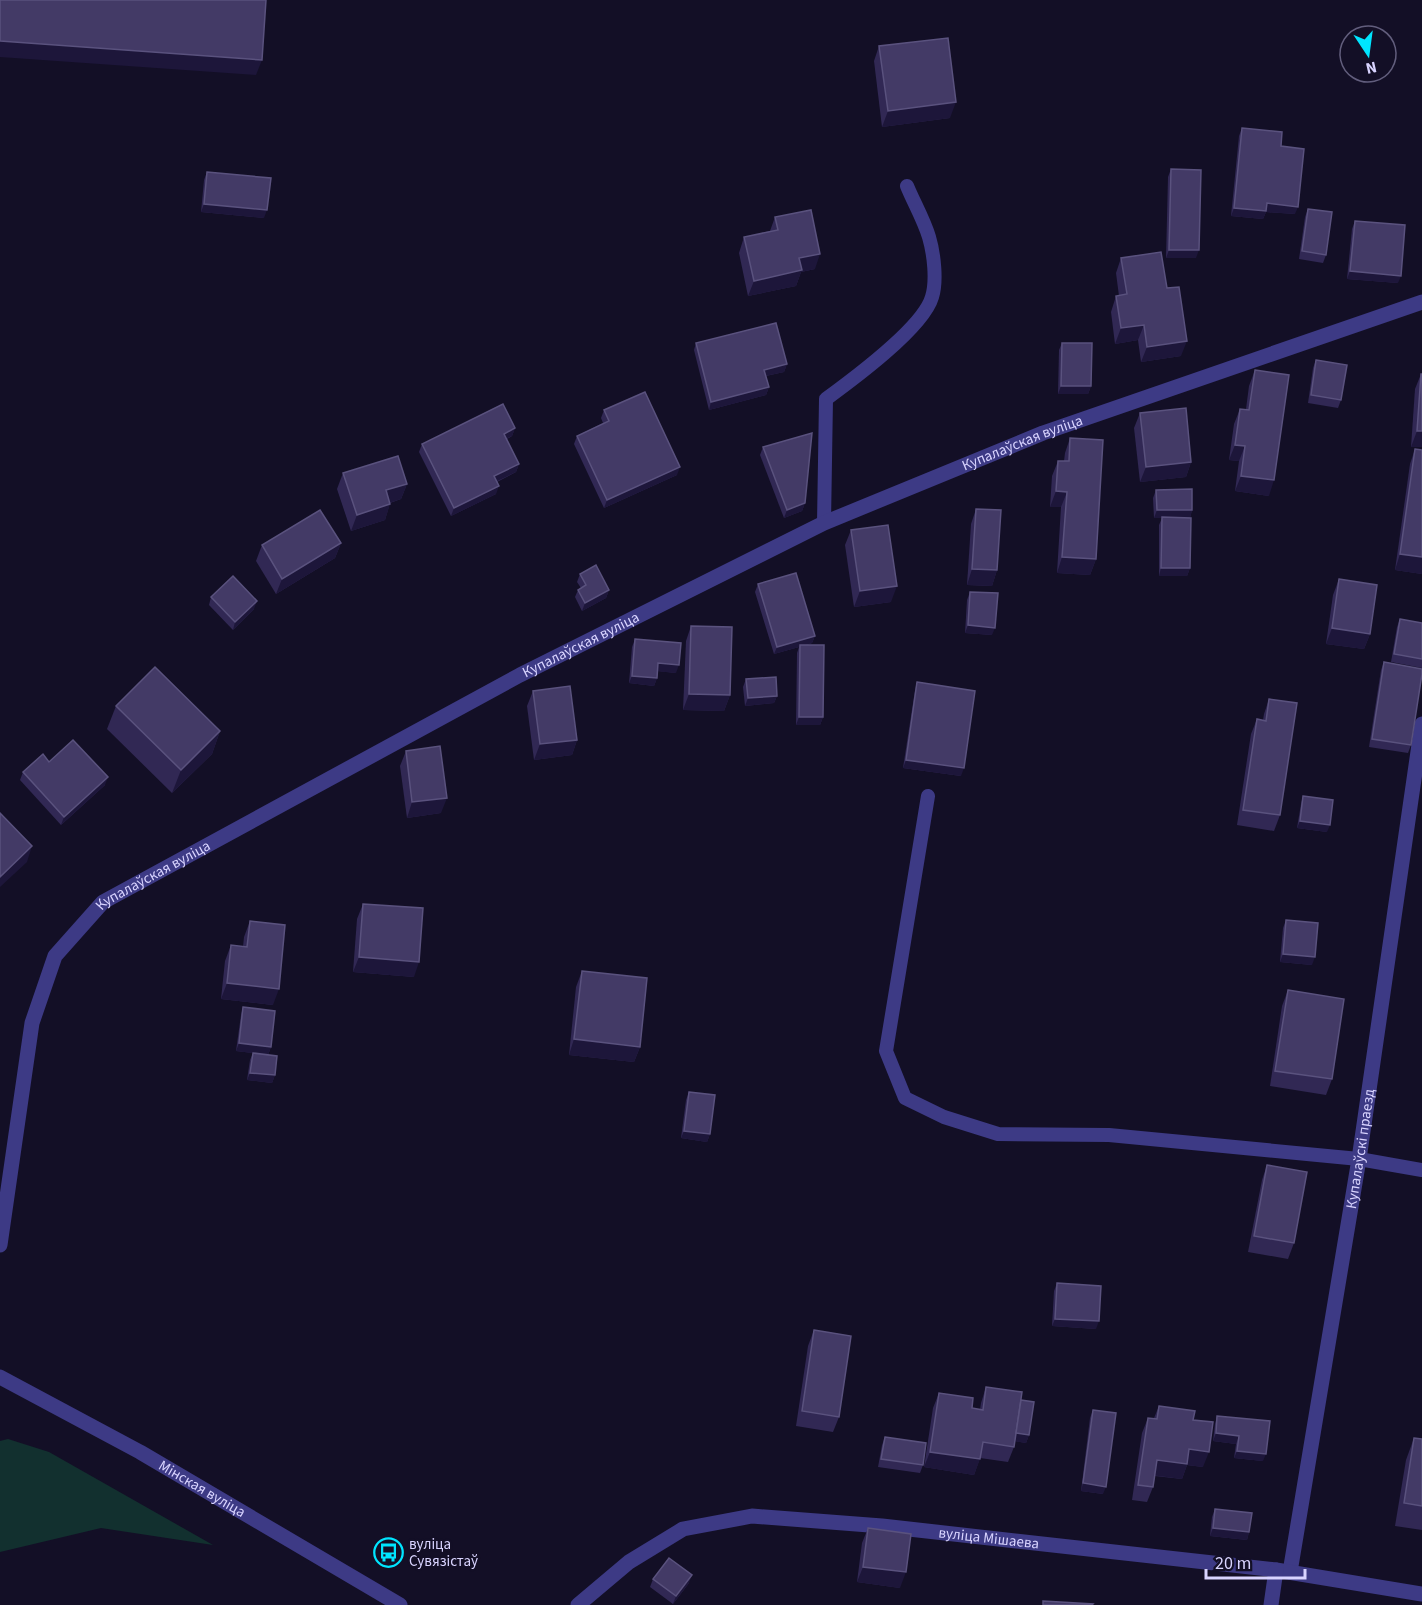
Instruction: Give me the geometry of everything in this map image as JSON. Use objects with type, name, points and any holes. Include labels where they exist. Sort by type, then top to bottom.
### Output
[{"type":"street","name":"Купалаўская вуліца","points":[[0,1245],[32,1023],[56,956],[103,902],[520,675],[824,523],[1043,433],[1422,303]]},
{"type":"street","name":"Купалаўскі праезд","points":[[1271,1605],[1283,1571],[1359,1159],[1422,724]]},
{"type":"street","name":"Мінская вуліца","points":[[0,1377],[140,1452],[400,1605]]},
{"type":"street","name":"вуліца Мішаева","points":[[578,1605],[629,1562],[683,1529],[752,1516],[882,1526],[1283,1571],[1422,1593]]},
{"type":"lane","points":[[824,523],[826,399],[863,372],[924,315],[932,297],[934,275],[929,238],[907,186]]},
{"type":"lane","points":[[928,796],[886,1051],[905,1098],[944,1117],[998,1134],[1109,1135],[1359,1159],[1422,1170]]},
{"type":"green space","points":[[8,1439],[49,1452],[213,1545],[101,1528],[0,1552],[0,1441]]},
{"type":"building","points":[[0,0],[266,0],[262,60],[0,41]]},
{"type":"building","points":[[948,38],[956,102],[888,111],[879,46]]},
{"type":"building","points":[[1242,128],[1282,132],[1281,146],[1304,149],[1298,207],[1267,203],[1266,211],[1234,208]]},
{"type":"building","points":[[1171,169],[1201,170],[1199,250],[1169,250]]},
{"type":"building","points":[[207,172],[271,178],[267,210],[204,204]]},
{"type":"building","points":[[1308,209],[1332,212],[1326,255],[1302,251]]},
{"type":"building","points":[[811,210],[820,254],[799,258],[802,270],[754,281],[744,237],[778,230],[775,217]]},
{"type":"building","points":[[1355,221],[1405,225],[1401,276],[1350,271]]},
{"type":"building","points":[[1161,252],[1167,288],[1179,287],[1187,341],[1147,347],[1144,325],[1121,328],[1116,296],[1127,294],[1121,258]]},
{"type":"building","points":[[776,323],[787,364],[764,370],[769,387],[711,402],[696,343]]},
{"type":"building","points":[[1062,343],[1092,343],[1091,386],[1061,386]]},
{"type":"building","points":[[1316,360],[1347,365],[1341,400],[1311,395]]},
{"type":"building","points":[[1255,370],[1289,375],[1274,480],[1241,476],[1245,446],[1235,445],[1240,409],[1249,410]]},
{"type":"building","points":[[1421,374],[1422,431],[1417,431]]},
{"type":"building","points":[[645,392],[680,467],[607,500],[577,436],[609,421],[604,410]]},
{"type":"building","points":[[503,404],[515,428],[504,434],[519,464],[494,476],[499,486],[454,508],[422,444]]},
{"type":"building","points":[[1186,408],[1191,462],[1146,467],[1140,413]]},
{"type":"building","points":[[812,433],[805,503],[787,510],[763,447]]},
{"type":"building","points":[[1070,438],[1103,440],[1096,559],[1062,557],[1067,492],[1056,491],[1058,461],[1069,461]]},
{"type":"building","points":[[1415,449],[1422,450],[1422,557],[1400,554]]},
{"type":"building","points":[[398,456],[407,484],[386,490],[390,504],[357,515],[343,473]]},
{"type":"building","points":[[1192,489],[1192,510],[1157,510],[1156,490]]},
{"type":"building","points":[[976,509],[1001,510],[997,570],[972,569]]},
{"type":"building","points":[[320,510],[341,543],[282,579],[262,545]]},
{"type":"building","points":[[1162,517],[1191,518],[1190,568],[1161,568]]},
{"type":"building","points":[[888,525],[897,586],[860,591],[851,530]]},
{"type":"building","points":[[596,565],[609,590],[585,603],[578,590],[586,585],[580,574]]},
{"type":"building","points":[[796,573],[815,636],[777,647],[758,584]]},
{"type":"building","points":[[233,576],[257,601],[235,622],[211,597]]},
{"type":"building","points":[[1339,579],[1377,585],[1370,634],[1332,628]]},
{"type":"building","points":[[970,592],[998,593],[995,628],[968,625]]},
{"type":"building","points":[[1400,619],[1422,623],[1422,659],[1394,654]]},
{"type":"building","points":[[691,626],[732,627],[730,695],[689,694]]},
{"type":"building","points":[[635,639],[681,643],[679,665],[658,663],[657,678],[632,676]]},
{"type":"building","points":[[800,645],[824,645],[823,717],[799,717]]},
{"type":"building","points":[[1384,662],[1422,669],[1411,745],[1372,739]]},
{"type":"building","points":[[155,667],[220,731],[181,770],[116,706]]},
{"type":"building","points":[[776,677],[777,696],[748,698],[746,679]]},
{"type":"building","points":[[917,682],[975,691],[964,768],[906,760]]},
{"type":"building","points":[[570,686],[577,740],[540,744],[533,691]]},
{"type":"building","points":[[1269,699],[1297,703],[1280,815],[1243,810],[1257,719],[1266,721]]},
{"type":"building","points":[[73,740],[108,777],[64,817],[23,772],[43,754],[49,762]]},
{"type":"building","points":[[440,746],[447,798],[412,802],[406,751]]},
{"type":"building","points":[[1303,796],[1333,800],[1330,825],[1300,821]]},
{"type":"building","points":[[0,813],[32,846],[0,877]]},
{"type":"building","points":[[363,904],[423,908],[419,962],[359,957]]},
{"type":"building","points":[[1286,920],[1318,923],[1315,957],[1283,954]]},
{"type":"building","points":[[250,921],[285,925],[279,989],[227,983],[231,945],[247,947]]},
{"type":"building","points":[[582,971],[647,978],[640,1047],[574,1039]]},
{"type":"building","points":[[1288,990],[1344,999],[1332,1079],[1275,1071]]},
{"type":"building","points":[[243,1007],[275,1011],[271,1047],[239,1043]]},
{"type":"building","points":[[253,1053],[277,1056],[275,1075],[250,1073]]},
{"type":"building","points":[[689,1092],[715,1095],[710,1134],[684,1131]]},
{"type":"building","points":[[1267,1165],[1307,1172],[1294,1243],[1254,1236]]},
{"type":"building","points":[[1057,1283],[1101,1286],[1099,1321],[1055,1319]]},
{"type":"building","points":[[814,1330],[851,1336],[839,1417],[802,1411]]},
{"type":"building","points":[[986,1387],[1022,1392],[1014,1447],[983,1442],[980,1459],[930,1452],[939,1393],[973,1398],[972,1408],[983,1410]]},
{"type":"building","points":[[1021,1400],[1034,1402],[1029,1435],[1016,1433]]},
{"type":"building","points":[[1159,1406],[1195,1411],[1193,1420],[1213,1422],[1209,1452],[1189,1449],[1187,1464],[1157,1460],[1153,1487],[1138,1485],[1148,1418],[1157,1419]]},
{"type":"building","points":[[1093,1410],[1116,1413],[1106,1487],[1083,1483]]},
{"type":"building","points":[[1217,1416],[1270,1421],[1266,1454],[1237,1451],[1239,1436],[1216,1433]]},
{"type":"building","points":[[885,1437],[926,1443],[923,1465],[881,1459]]},
{"type":"building","points":[[1414,1438],[1422,1439],[1422,1506],[1404,1503]]},
{"type":"building","points":[[1215,1509],[1252,1513],[1249,1532],[1213,1528]]},
{"type":"building","points":[[868,1528],[911,1534],[906,1572],[863,1567]]},
{"type":"building","points":[[669,1558],[692,1575],[676,1596],[653,1579]]},
{"type":"building","points":[[1043,1601],[1093,1604],[1043,1605]]},
{"type":"place","name":"вуліца Сувязістаў","points":[[388,1553]]}]
